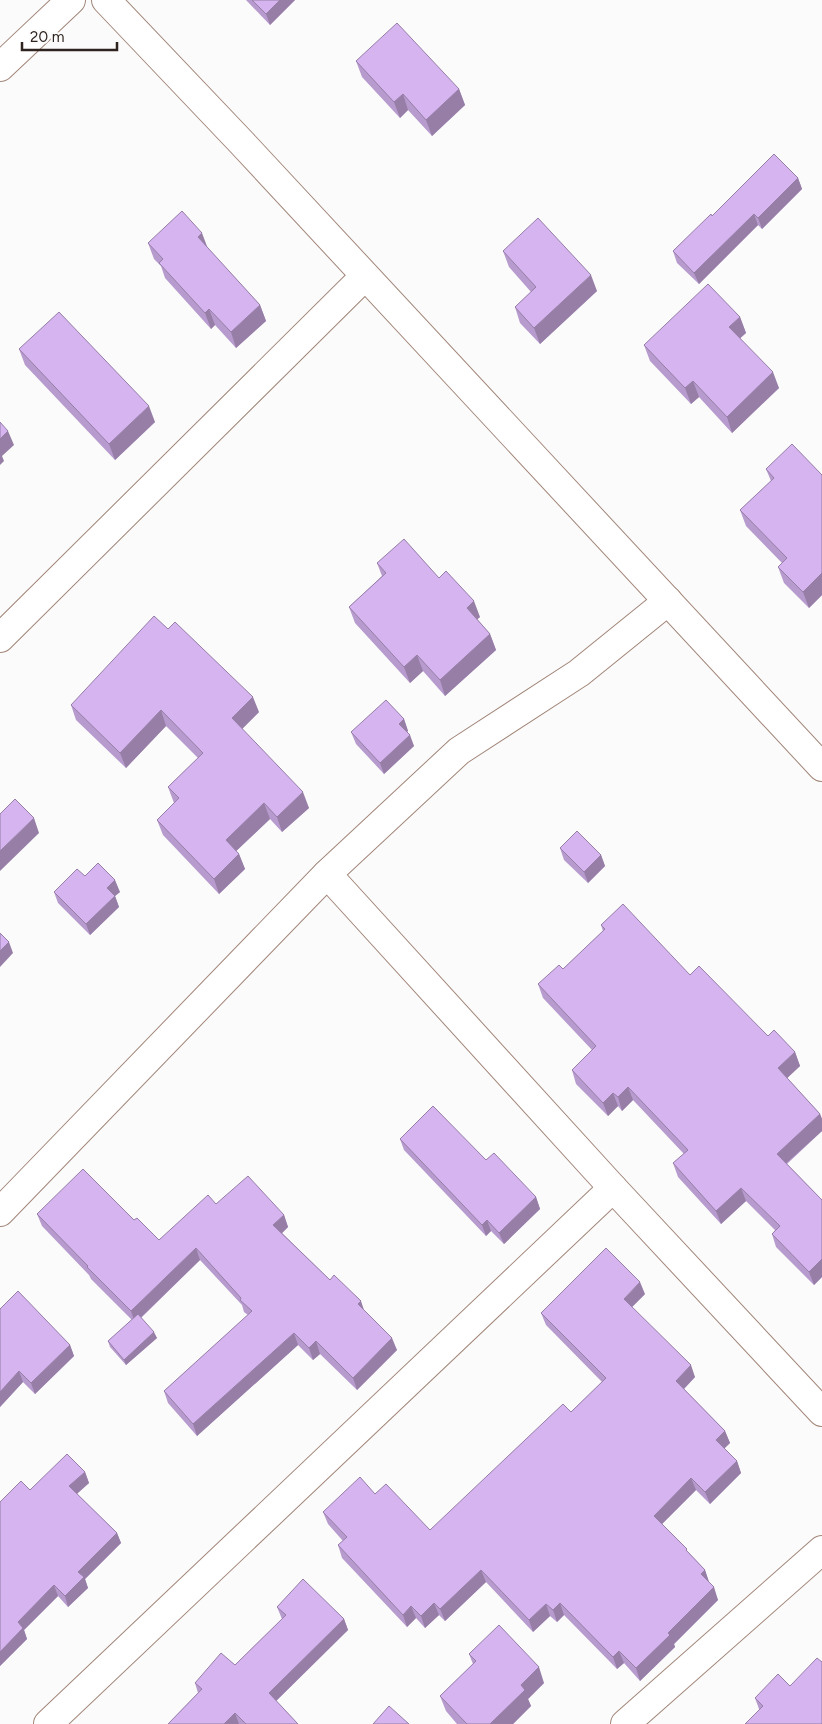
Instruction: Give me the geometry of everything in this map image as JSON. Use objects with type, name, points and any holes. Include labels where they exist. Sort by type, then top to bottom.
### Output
[{"type":"street","points":[[0,67],[71,0]]},
{"type":"street","points":[[106,0],[242,143],[822,767]]},
{"type":"street","points":[[0,638],[365,276]]},
{"type":"street","points":[[0,1212],[327,874],[458,751],[579,672],[668,601]]},
{"type":"street","points":[[327,874],[822,1412]]},
{"type":"street","points":[[48,1724],[614,1188]]},
{"type":"street","points":[[625,1724],[822,1550]]},
{"type":"building","points":[[252,0],[280,0],[266,14]]},
{"type":"building","points":[[397,23],[459,89],[426,120],[403,94],[394,102],[356,61]]},
{"type":"building","points":[[774,154],[798,178],[758,218],[754,214],[694,273],[673,251],[711,214],[712,216]]},
{"type":"building","points":[[182,211],[202,233],[198,237],[260,305],[231,332],[209,309],[205,313],[159,263],[163,259],[148,243]]},
{"type":"building","points":[[538,218],[591,275],[534,328],[515,307],[536,287],[503,251]]},
{"type":"building","points":[[708,284],[740,317],[729,327],[773,372],[727,417],[693,381],[685,388],[644,345]]},
{"type":"building","points":[[59,312],[149,406],[109,444],[19,349]]},
{"type":"building","points":[[0,422],[8,431],[0,439]]},
{"type":"building","points":[[792,444],[822,475],[822,573],[803,592],[778,567],[787,558],[740,510],[774,478],[766,469]]},
{"type":"building","points":[[404,539],[439,578],[446,571],[474,601],[467,608],[490,634],[440,680],[417,655],[404,667],[349,607],[386,573],[377,563]]},
{"type":"building","points":[[154,616],[168,629],[175,622],[253,697],[232,718],[303,792],[277,817],[264,803],[226,840],[239,854],[214,879],[157,820],[179,798],[168,787],[203,753],[161,710],[120,753],[71,705]]},
{"type":"building","points":[[386,700],[404,719],[399,724],[410,735],[380,763],[351,732]]},
{"type":"building","points":[[15,799],[34,818],[0,851],[0,814]]},
{"type":"building","points":[[577,831],[601,855],[584,872],[560,848]]},
{"type":"building","points":[[98,863],[115,880],[107,888],[115,896],[86,924],[54,892],[77,869],[85,876]]},
{"type":"building","points":[[623,904],[690,975],[699,966],[768,1036],[774,1030],[795,1052],[778,1068],[820,1114],[777,1154],[822,1200],[822,1259],[809,1272],[772,1234],[780,1226],[741,1188],[716,1211],[673,1163],[688,1150],[628,1087],[618,1097],[613,1093],[603,1103],[572,1070],[596,1046],[538,984],[559,965],[563,969],[605,929],[601,925]]},
{"type":"building","points":[[0,933],[9,942],[0,951]]},
{"type":"building","points":[[433,1106],[486,1160],[494,1153],[536,1197],[499,1233],[487,1220],[482,1225],[400,1139]]},
{"type":"building","points":[[83,1169],[134,1220],[137,1218],[159,1240],[208,1195],[216,1204],[248,1176],[284,1215],[273,1225],[330,1280],[334,1275],[361,1301],[358,1304],[392,1338],[353,1378],[316,1341],[309,1348],[294,1333],[193,1424],[164,1391],[252,1311],[240,1300],[241,1298],[196,1248],[131,1311],[37,1214]]},
{"type":"building","points":[[606,1248],[640,1282],[624,1299],[691,1365],[676,1381],[725,1431],[716,1440],[737,1461],[705,1492],[691,1478],[654,1516],[705,1570],[701,1574],[714,1587],[668,1633],[670,1635],[636,1668],[619,1651],[613,1657],[560,1603],[553,1610],[546,1604],[529,1620],[481,1570],[440,1609],[434,1603],[421,1616],[411,1606],[403,1615],[338,1545],[347,1537],[323,1512],[360,1477],[375,1494],[386,1484],[430,1530],[563,1404],[571,1412],[606,1378],[541,1313]]},
{"type":"building","points":[[18,1291],[70,1345],[31,1383],[19,1371],[0,1392],[0,1309]]},
{"type":"building","points":[[138,1314],[154,1332],[124,1360],[108,1341]]},
{"type":"building","points":[[67,1454],[85,1472],[69,1486],[117,1533],[78,1572],[84,1577],[65,1596],[54,1585],[18,1622],[23,1628],[0,1652],[0,1502],[21,1481],[30,1490]]},
{"type":"building","points":[[303,1579],[344,1619],[269,1693],[298,1724],[246,1724],[235,1713],[224,1724],[168,1724],[202,1689],[195,1683],[221,1653],[235,1665],[286,1615],[277,1607]]},
{"type":"building","points":[[499,1625],[539,1667],[521,1685],[525,1690],[490,1724],[467,1724],[440,1696],[476,1661],[469,1654]]},
{"type":"building","points":[[817,1658],[822,1662],[822,1724],[745,1724],[763,1706],[755,1698],[778,1674],[790,1686]]},
{"type":"building","points":[[389,1706],[409,1724],[373,1724]]}]
